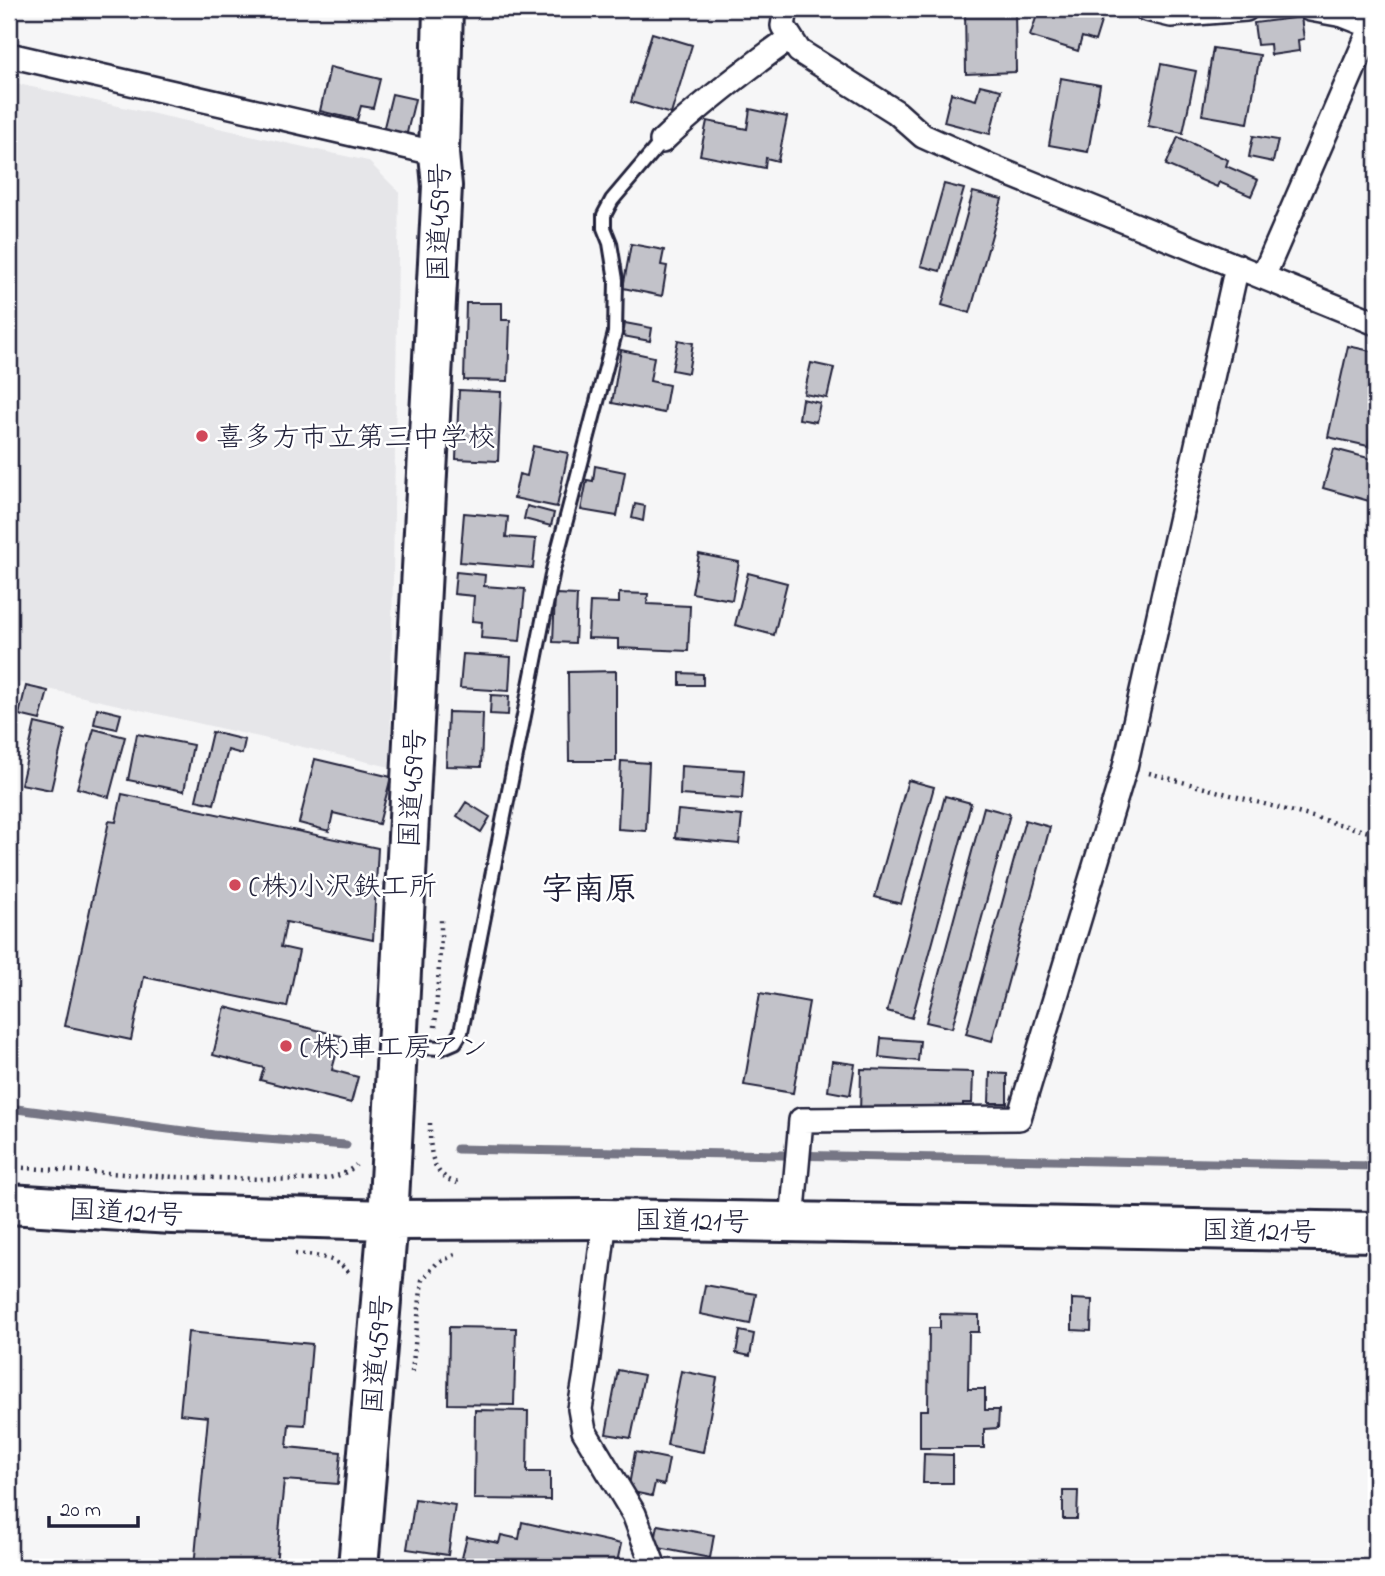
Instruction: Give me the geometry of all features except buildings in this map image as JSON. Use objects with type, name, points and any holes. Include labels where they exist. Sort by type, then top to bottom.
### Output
[{"type":"highway","name":"国道459号","points":[[358,1567],[388,1220],[415,1047],[442,186],[439,154],[443,9]]},
{"type":"highway","name":"国道121号","points":[[9,1205],[172,1214],[388,1220],[605,1219],[1376,1233]]},
{"type":"street","points":[[786,9],[783,26],[799,51],[896,113],[923,136],[992,167],[1376,323]]},
{"type":"street","points":[[1146,9],[1171,15],[1246,9]]},
{"type":"street","points":[[1263,277],[1374,27],[1343,15],[1310,9]]},
{"type":"street","points":[[662,141],[711,96],[790,38]]},
{"type":"street","points":[[9,55],[439,154]]},
{"type":"street","points":[[792,1222],[801,1120],[1019,1118],[1125,767],[1237,266]]},
{"type":"street","points":[[605,1219],[580,1409],[583,1431],[634,1514],[654,1567]]},
{"type":"lane","points":[[415,1047],[441,1048],[455,1042],[461,1032],[552,570],[615,333],[616,280],[611,243],[604,228],[604,215],[612,201],[662,141]]},
{"type":"path","points":[[1125,767],[1376,834]]},
{"type":"path","points":[[415,1047],[441,937],[440,910]]},
{"type":"path","points":[[430,1113],[431,1148],[435,1165],[443,1177],[463,1184]]},
{"type":"path","points":[[9,1167],[174,1177],[309,1180],[342,1175],[364,1158]]},
{"type":"path","points":[[412,1374],[422,1280],[429,1270],[444,1258],[463,1254]]},
{"type":"shaded area","name":"喜多方市立第三中学校","points":[[9,82],[368,161],[399,192],[390,767],[9,680]]},
{"type":"waterway","points":[[9,1108],[214,1135],[346,1145]]},
{"type":"waterway","points":[[457,1149],[1376,1166]]},
{"type":"place","name":"喜多方市立第三中学校","points":[[202,436]]},
{"type":"place","name":"(株)小沢鉄工所","points":[[235,885]]},
{"type":"place","name":"(株)車工房アン","points":[[286,1046]]},
{"type":"district","name":"字南原","points":[[589,888]]}]
